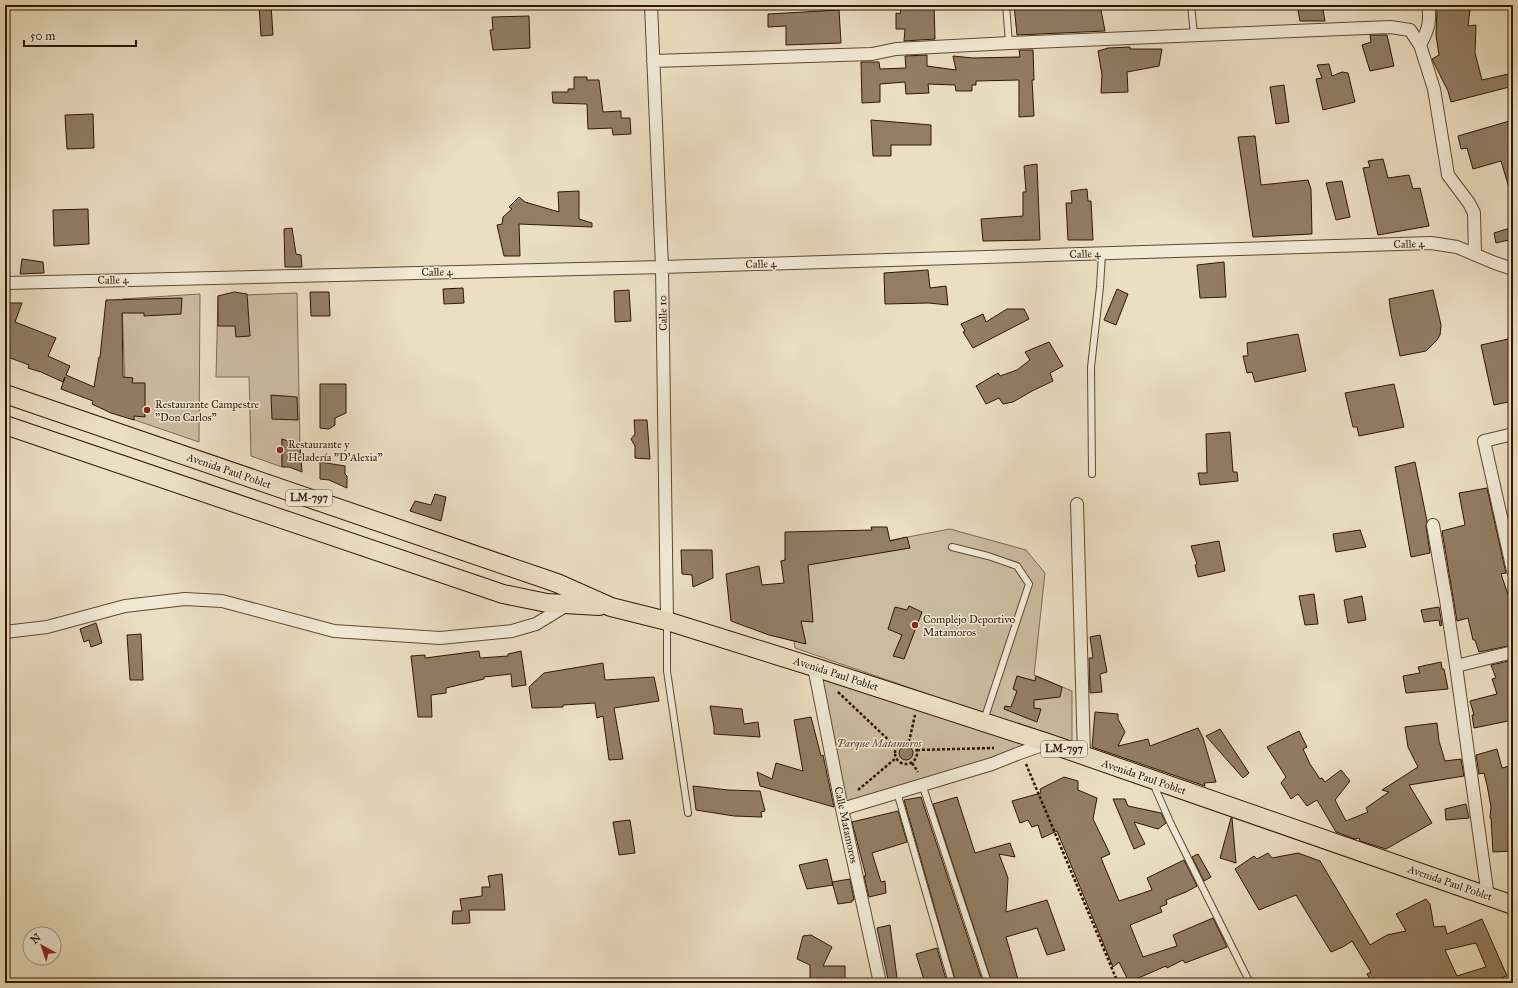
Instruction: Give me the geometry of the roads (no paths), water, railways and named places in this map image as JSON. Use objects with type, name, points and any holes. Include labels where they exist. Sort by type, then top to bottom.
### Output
[{"type":"main road","name":"Avenida Paul Poblet","points":[[5,394],[557,583],[611,607],[667,621],[815,673],[983,722],[1513,905]]},
{"type":"main road","name":"Avenida Paul Poblet","points":[[5,425],[503,594],[547,603],[611,607]]},
{"type":"street","name":"Calle 10","points":[[651,5],[662,267],[667,621]]},
{"type":"street","points":[[1420,44],[1428,32],[1430,16],[1428,5]]},
{"type":"street","points":[[653,61],[872,54],[896,49],[1194,35],[1390,27],[1410,30],[1420,44],[1434,89],[1448,175],[1469,203],[1474,213],[1475,254]]},
{"type":"street","name":"Calle 4","points":[[5,283],[662,267],[1431,243],[1457,246],[1513,269]]},
{"type":"street","points":[[1513,434],[1484,441],[1513,571]]},
{"type":"street","points":[[1077,504],[1084,756]]},
{"type":"street","points":[[1433,525],[1456,666],[1488,896]]},
{"type":"street","points":[[5,632],[47,627],[125,606],[185,599],[222,601],[334,631],[440,638],[512,631],[536,624],[568,604]]},
{"type":"street","points":[[1456,666],[1513,652]]},
{"type":"street","name":"Calle Matamoros","points":[[815,673],[842,809],[880,983]]},
{"type":"street","points":[[842,809],[897,792],[922,781],[992,764],[1022,752],[1048,744]]},
{"type":"lane","points":[[1006,5],[1008,43]]},
{"type":"lane","points":[[1191,5],[1194,35]]},
{"type":"lane","points":[[1092,474],[1091,367],[1100,287],[1102,253]]},
{"type":"lane","points":[[952,546],[1016,566],[1029,584],[983,722]]},
{"type":"lane","points":[[667,621],[667,670],[688,813]]},
{"type":"lane","points":[[1152,780],[1170,822],[1250,983]]},
{"type":"lane","points":[[922,781],[988,983]]},
{"type":"lane","points":[[897,792],[952,983]]},
{"type":"place","name":"Restaurante Campestre \"Don Carlos\"","points":[[147,410]]},
{"type":"place","name":"Restaurante y Heladería \"D'Alexia\"","points":[[280,450]]},
{"type":"place","name":"Complejo Deportivo Matamoros","points":[[915,625]]},
{"type":"park label","name":"Parque Matamoros","points":[[879,743]]}]
